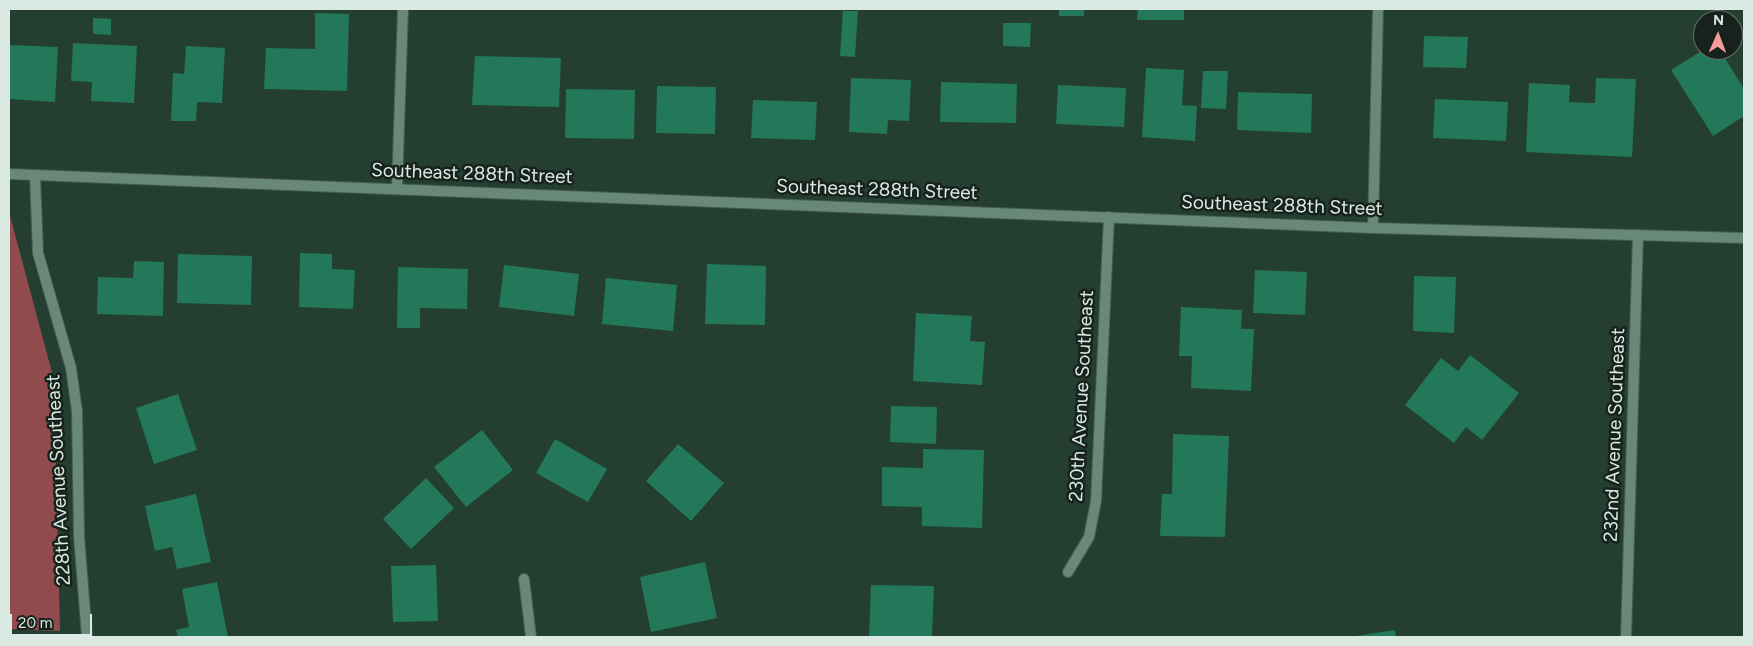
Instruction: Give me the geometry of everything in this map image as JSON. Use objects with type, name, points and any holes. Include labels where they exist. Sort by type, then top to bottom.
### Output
[{"type":"street","points":[[397,188],[403,9]]},
{"type":"street","points":[[1374,228],[1378,9]]},
{"type":"street","name":"Southeast 288th Street","points":[[9,174],[1374,228],[1744,238]]},
{"type":"street","name":"228th Avenue Southeast","points":[[36,174],[38,253],[71,368],[76,411],[79,536],[87,637]]},
{"type":"street","name":"230th Avenue Southeast","points":[[1068,572],[1089,537],[1096,500],[1109,217]]},
{"type":"street","name":"232nd Avenue Southeast","points":[[1626,637],[1638,235]]},
{"type":"street","points":[[524,579],[531,637]]},
{"type":"shaded area","points":[[9,212],[54,380],[60,631],[9,629]]},
{"type":"building","points":[[1059,9],[1084,9],[1084,16],[1059,16]]},
{"type":"building","points":[[1138,9],[1184,9],[1184,20],[1137,20]]},
{"type":"building","points":[[843,11],[858,11],[855,57],[840,56]]},
{"type":"building","points":[[315,13],[349,14],[347,91],[264,89],[266,48],[315,49]]},
{"type":"building","points":[[93,18],[111,19],[111,35],[93,34]]},
{"type":"building","points":[[1003,23],[1031,23],[1030,47],[1003,46]]},
{"type":"building","points":[[1424,36],[1468,37],[1466,68],[1423,67]]},
{"type":"building","points":[[73,43],[137,46],[134,103],[91,101],[92,82],[71,81]]},
{"type":"building","points":[[9,45],[58,47],[55,102],[9,99]]},
{"type":"building","points":[[186,46],[225,48],[222,103],[197,102],[196,121],[171,121],[173,73],[184,74]]},
{"type":"building","points":[[475,56],[561,58],[559,107],[472,105]]},
{"type":"building","points":[[1693,56],[1693,60],[1726,60],[1744,89],[1744,116],[1713,136],[1671,70]]},
{"type":"building","points":[[1146,68],[1184,70],[1182,105],[1197,106],[1195,141],[1142,137]]},
{"type":"building","points":[[1203,71],[1228,71],[1226,109],[1201,108]]},
{"type":"building","points":[[851,78],[911,80],[909,121],[888,120],[887,134],[849,132]]},
{"type":"building","points":[[1596,78],[1636,79],[1632,157],[1526,152],[1529,83],[1570,85],[1569,102],[1595,103]]},
{"type":"building","points":[[941,82],[1017,84],[1016,123],[940,122]]},
{"type":"building","points":[[1058,85],[1126,88],[1124,127],[1056,124]]},
{"type":"building","points":[[657,86],[716,87],[715,134],[656,133]]},
{"type":"building","points":[[566,89],[635,90],[634,139],[565,138]]},
{"type":"building","points":[[1238,92],[1312,94],[1311,133],[1237,130]]},
{"type":"building","points":[[1435,99],[1508,102],[1506,141],[1433,138]]},
{"type":"building","points":[[753,100],[817,102],[815,140],[751,138]]},
{"type":"building","points":[[300,253],[332,254],[332,269],[355,270],[353,309],[299,307]]},
{"type":"building","points":[[178,254],[252,256],[251,305],[177,303]]},
{"type":"building","points":[[134,261],[164,262],[163,316],[97,314],[98,277],[133,278]]},
{"type":"building","points":[[707,264],[766,266],[765,325],[705,324]]},
{"type":"building","points":[[504,265],[579,274],[574,316],[499,307]]},
{"type":"building","points":[[398,267],[468,269],[467,309],[420,308],[420,328],[397,328]]},
{"type":"building","points":[[1255,270],[1307,272],[1305,315],[1253,313]]},
{"type":"building","points":[[1414,276],[1456,277],[1454,333],[1413,331]]},
{"type":"building","points":[[606,278],[677,285],[673,331],[602,324]]},
{"type":"building","points":[[1181,307],[1242,310],[1241,329],[1254,329],[1251,391],[1191,388],[1192,356],[1179,356]]},
{"type":"building","points":[[916,313],[972,316],[970,341],[985,342],[982,385],[913,381]]},
{"type":"building","points":[[1470,355],[1519,393],[1482,440],[1466,427],[1454,443],[1405,405],[1441,358],[1458,371]]},
{"type":"building","points":[[178,394],[197,450],[154,464],[136,408]]},
{"type":"building","points":[[891,406],[937,407],[936,444],[890,442]]},
{"type":"building","points":[[482,430],[513,470],[466,507],[434,467]]},
{"type":"building","points":[[1173,434],[1229,436],[1225,537],[1160,536],[1162,494],[1172,494]]},
{"type":"building","points":[[555,439],[607,469],[588,502],[536,473]]},
{"type":"building","points":[[678,444],[724,483],[691,521],[646,481]]},
{"type":"building","points":[[923,449],[984,450],[982,528],[922,526],[922,507],[882,506],[882,467],[923,468]]},
{"type":"building","points":[[426,478],[454,508],[411,549],[383,519]]},
{"type":"building","points":[[196,494],[211,562],[177,569],[172,547],[155,551],[145,506]]},
{"type":"building","points":[[705,562],[717,618],[651,632],[640,577]]},
{"type":"building","points":[[436,565],[438,621],[393,622],[391,566]]},
{"type":"building","points":[[217,582],[228,637],[178,637],[176,630],[189,627],[182,589]]},
{"type":"building","points":[[871,585],[934,586],[932,637],[869,637]]},
{"type":"building","points":[[1395,630],[1396,637],[1356,637],[1356,636]]}]
